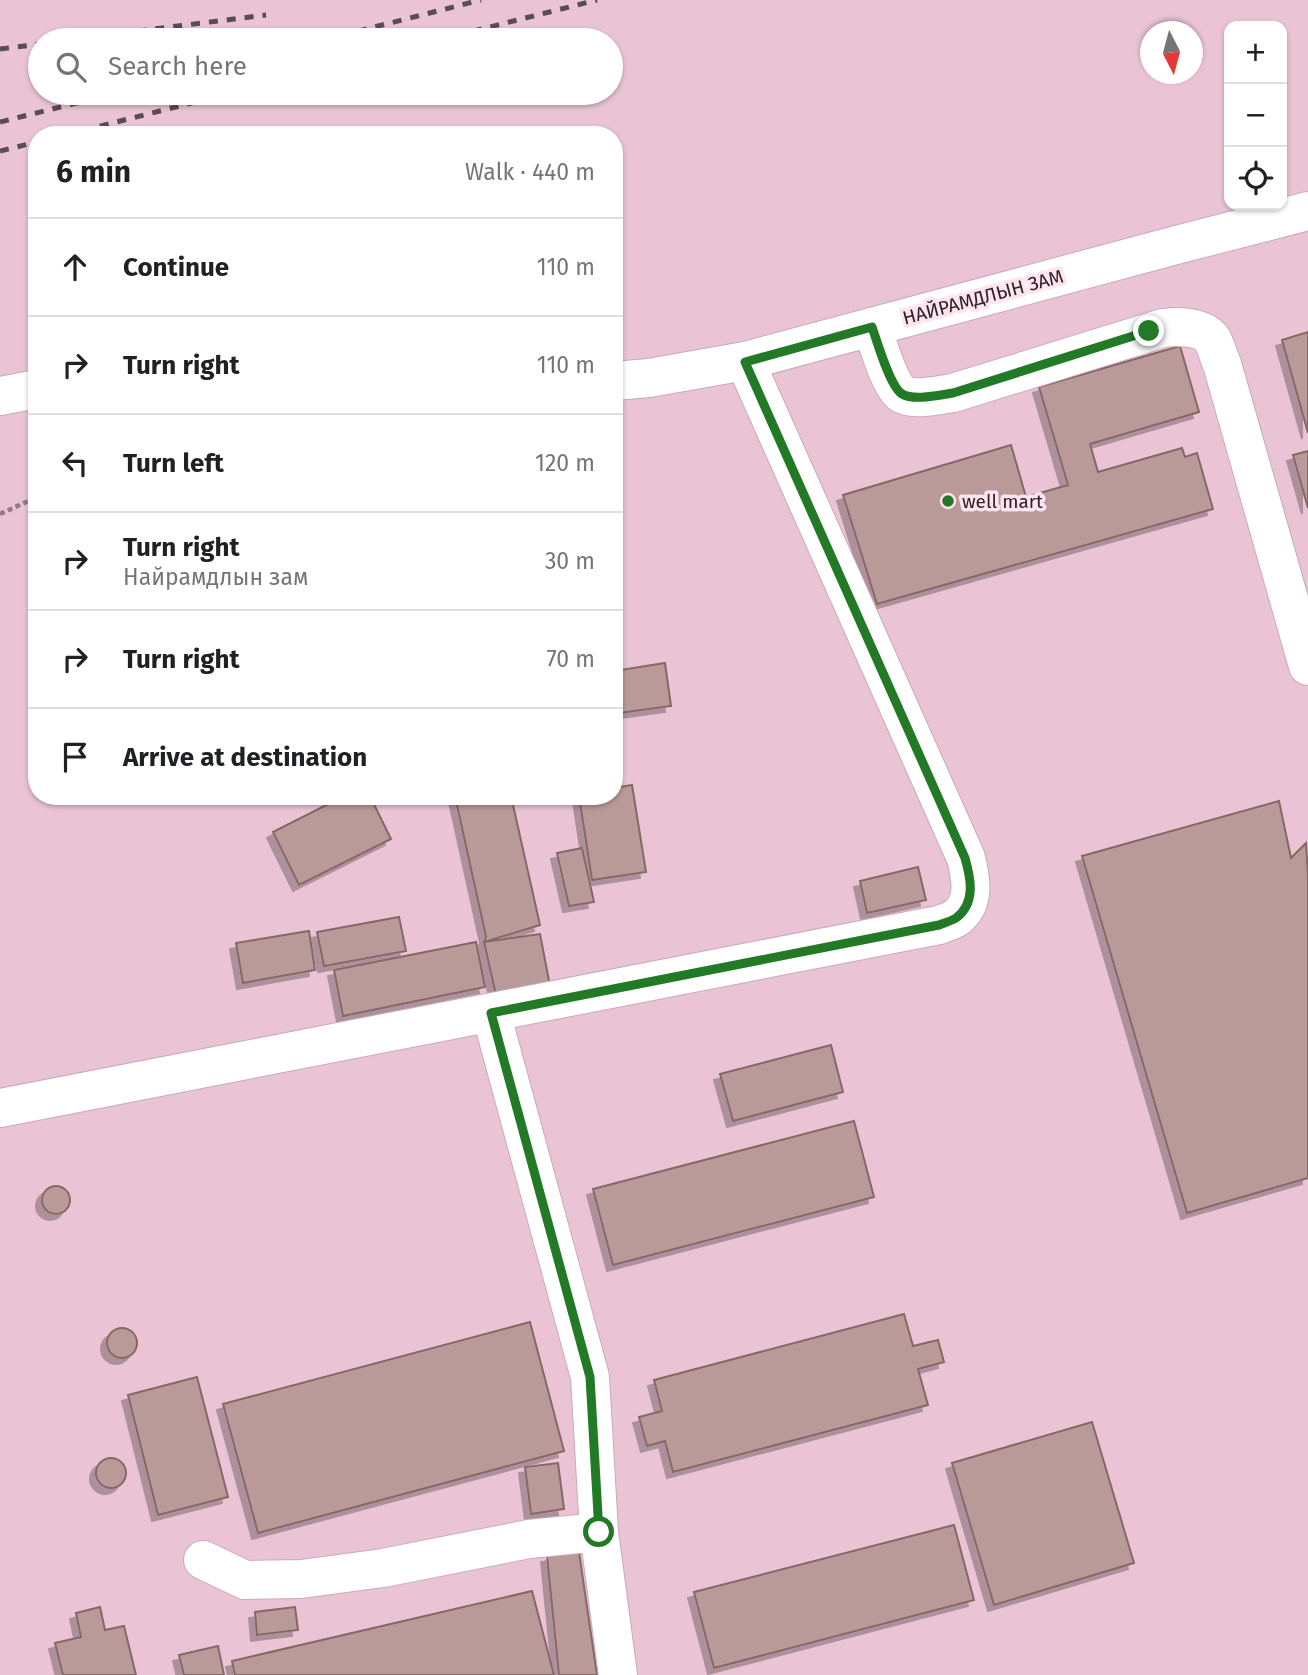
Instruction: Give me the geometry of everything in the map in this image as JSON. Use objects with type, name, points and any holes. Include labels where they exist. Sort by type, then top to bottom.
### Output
[{"type":"street","name":"НАЙРАМДЛЫН ЗАМ","points":[[623,380],[745,362],[1308,211]]},
{"type":"street","points":[[872,327],[893,384],[902,394],[919,397],[953,393],[1163,328],[1174,326],[1200,331],[1211,337],[1222,364],[1308,666]]},
{"type":"street","points":[[0,1108],[939,925],[955,918],[963,910],[971,895],[971,878],[965,858],[745,362]]},
{"type":"street","points":[[0,396],[28,391]]},
{"type":"street","points":[[491,1013],[590,1377],[599,1532],[618,1675]]},
{"type":"street","points":[[203,1560],[245,1580],[301,1579],[383,1568],[529,1539],[599,1532]]},
{"type":"path","points":[[0,513],[28,500]]},
{"type":"shaded area","points":[[0,0],[1308,0],[1308,1675],[0,1675]]},
{"type":"building","points":[[1308,332],[1308,433],[1282,340]]},
{"type":"building","points":[[1180,346],[1199,412],[1090,444],[1098,472],[1182,448],[1185,457],[1197,453],[1213,509],[877,604],[843,495],[1011,445],[1026,497],[1068,485],[1039,387]]},
{"type":"building","points":[[1308,451],[1308,508],[1293,455]]},
{"type":"building","points":[[665,663],[671,706],[623,712],[623,670]]},
{"type":"building","points":[[632,785],[646,872],[592,880],[580,805],[623,805],[623,786]]},
{"type":"building","points":[[1279,801],[1291,858],[1306,843],[1308,1178],[1187,1213],[1082,856]]},
{"type":"building","points":[[326,805],[374,805],[391,839],[299,885],[273,832]]},
{"type":"building","points":[[457,805],[513,805],[540,925],[484,942],[486,937]]},
{"type":"building","points":[[582,848],[594,902],[569,906],[557,853]]},
{"type":"building","points":[[918,867],[926,900],[867,913],[860,881]]},
{"type":"building","points":[[399,917],[406,951],[324,966],[317,932]]},
{"type":"building","points":[[309,931],[315,970],[243,983],[236,943]]},
{"type":"building","points":[[540,934],[550,986],[496,995],[484,942]]},
{"type":"building","points":[[476,942],[485,987],[343,1016],[334,970]]},
{"type":"building","points":[[831,1045],[843,1092],[733,1121],[720,1074]]},
{"type":"building","points":[[854,1121],[874,1197],[613,1265],[593,1189]]},
{"type":"building","points":[[56,1186],[66,1190],[70,1200],[66,1210],[56,1214],[46,1210],[42,1200],[46,1190]]},
{"type":"building","points":[[904,1314],[913,1346],[938,1340],[944,1362],[918,1369],[928,1405],[673,1472],[665,1441],[647,1446],[639,1417],[662,1411],[654,1380]]},
{"type":"building","points":[[530,1322],[564,1451],[258,1533],[223,1404]]},
{"type":"building","points":[[122,1328],[128,1329],[136,1337],[136,1349],[128,1357],[122,1358],[116,1357],[108,1349],[107,1343],[108,1337],[116,1329]]},
{"type":"building","points":[[197,1377],[228,1497],[158,1515],[128,1395]]},
{"type":"building","points":[[1092,1422],[1134,1563],[994,1605],[952,1463]]},
{"type":"building","points":[[111,1458],[117,1459],[125,1467],[125,1479],[117,1487],[111,1488],[105,1487],[97,1479],[96,1473],[97,1467],[105,1459]]},
{"type":"building","points":[[558,1463],[564,1509],[531,1514],[525,1467]]},
{"type":"building","points":[[954,1525],[974,1600],[714,1668],[694,1592]]},
{"type":"building","points":[[579,1552],[597,1675],[559,1675],[547,1556]]},
{"type":"building","points":[[532,1591],[554,1675],[235,1675],[232,1661]]},
{"type":"building","points":[[100,1607],[105,1630],[124,1626],[136,1675],[63,1675],[55,1643],[81,1637],[76,1613]]},
{"type":"building","points":[[295,1607],[298,1630],[257,1635],[255,1612]]},
{"type":"building","points":[[218,1646],[224,1675],[184,1675],[179,1655]]},
{"type":"railway","points":[[370,28],[481,0]]},
{"type":"railway","points":[[486,28],[597,0]]},
{"type":"railway","points":[[162,28],[266,15]]},
{"type":"railway","points":[[0,49],[28,46]]},
{"type":"railway","points":[[0,122],[69,105]]},
{"type":"railway","points":[[101,126],[184,105]]},
{"type":"railway","points":[[0,151],[28,144]]},
{"type":"place","name":"well mart","points":[[948,501]]},
{"type":"route","points":[[599,1532],[590,1377],[491,1013],[939,925],[955,918],[971,895],[971,878],[965,858],[745,362],[872,327],[893,384],[902,394],[919,397],[953,393],[1149,331]]}]
